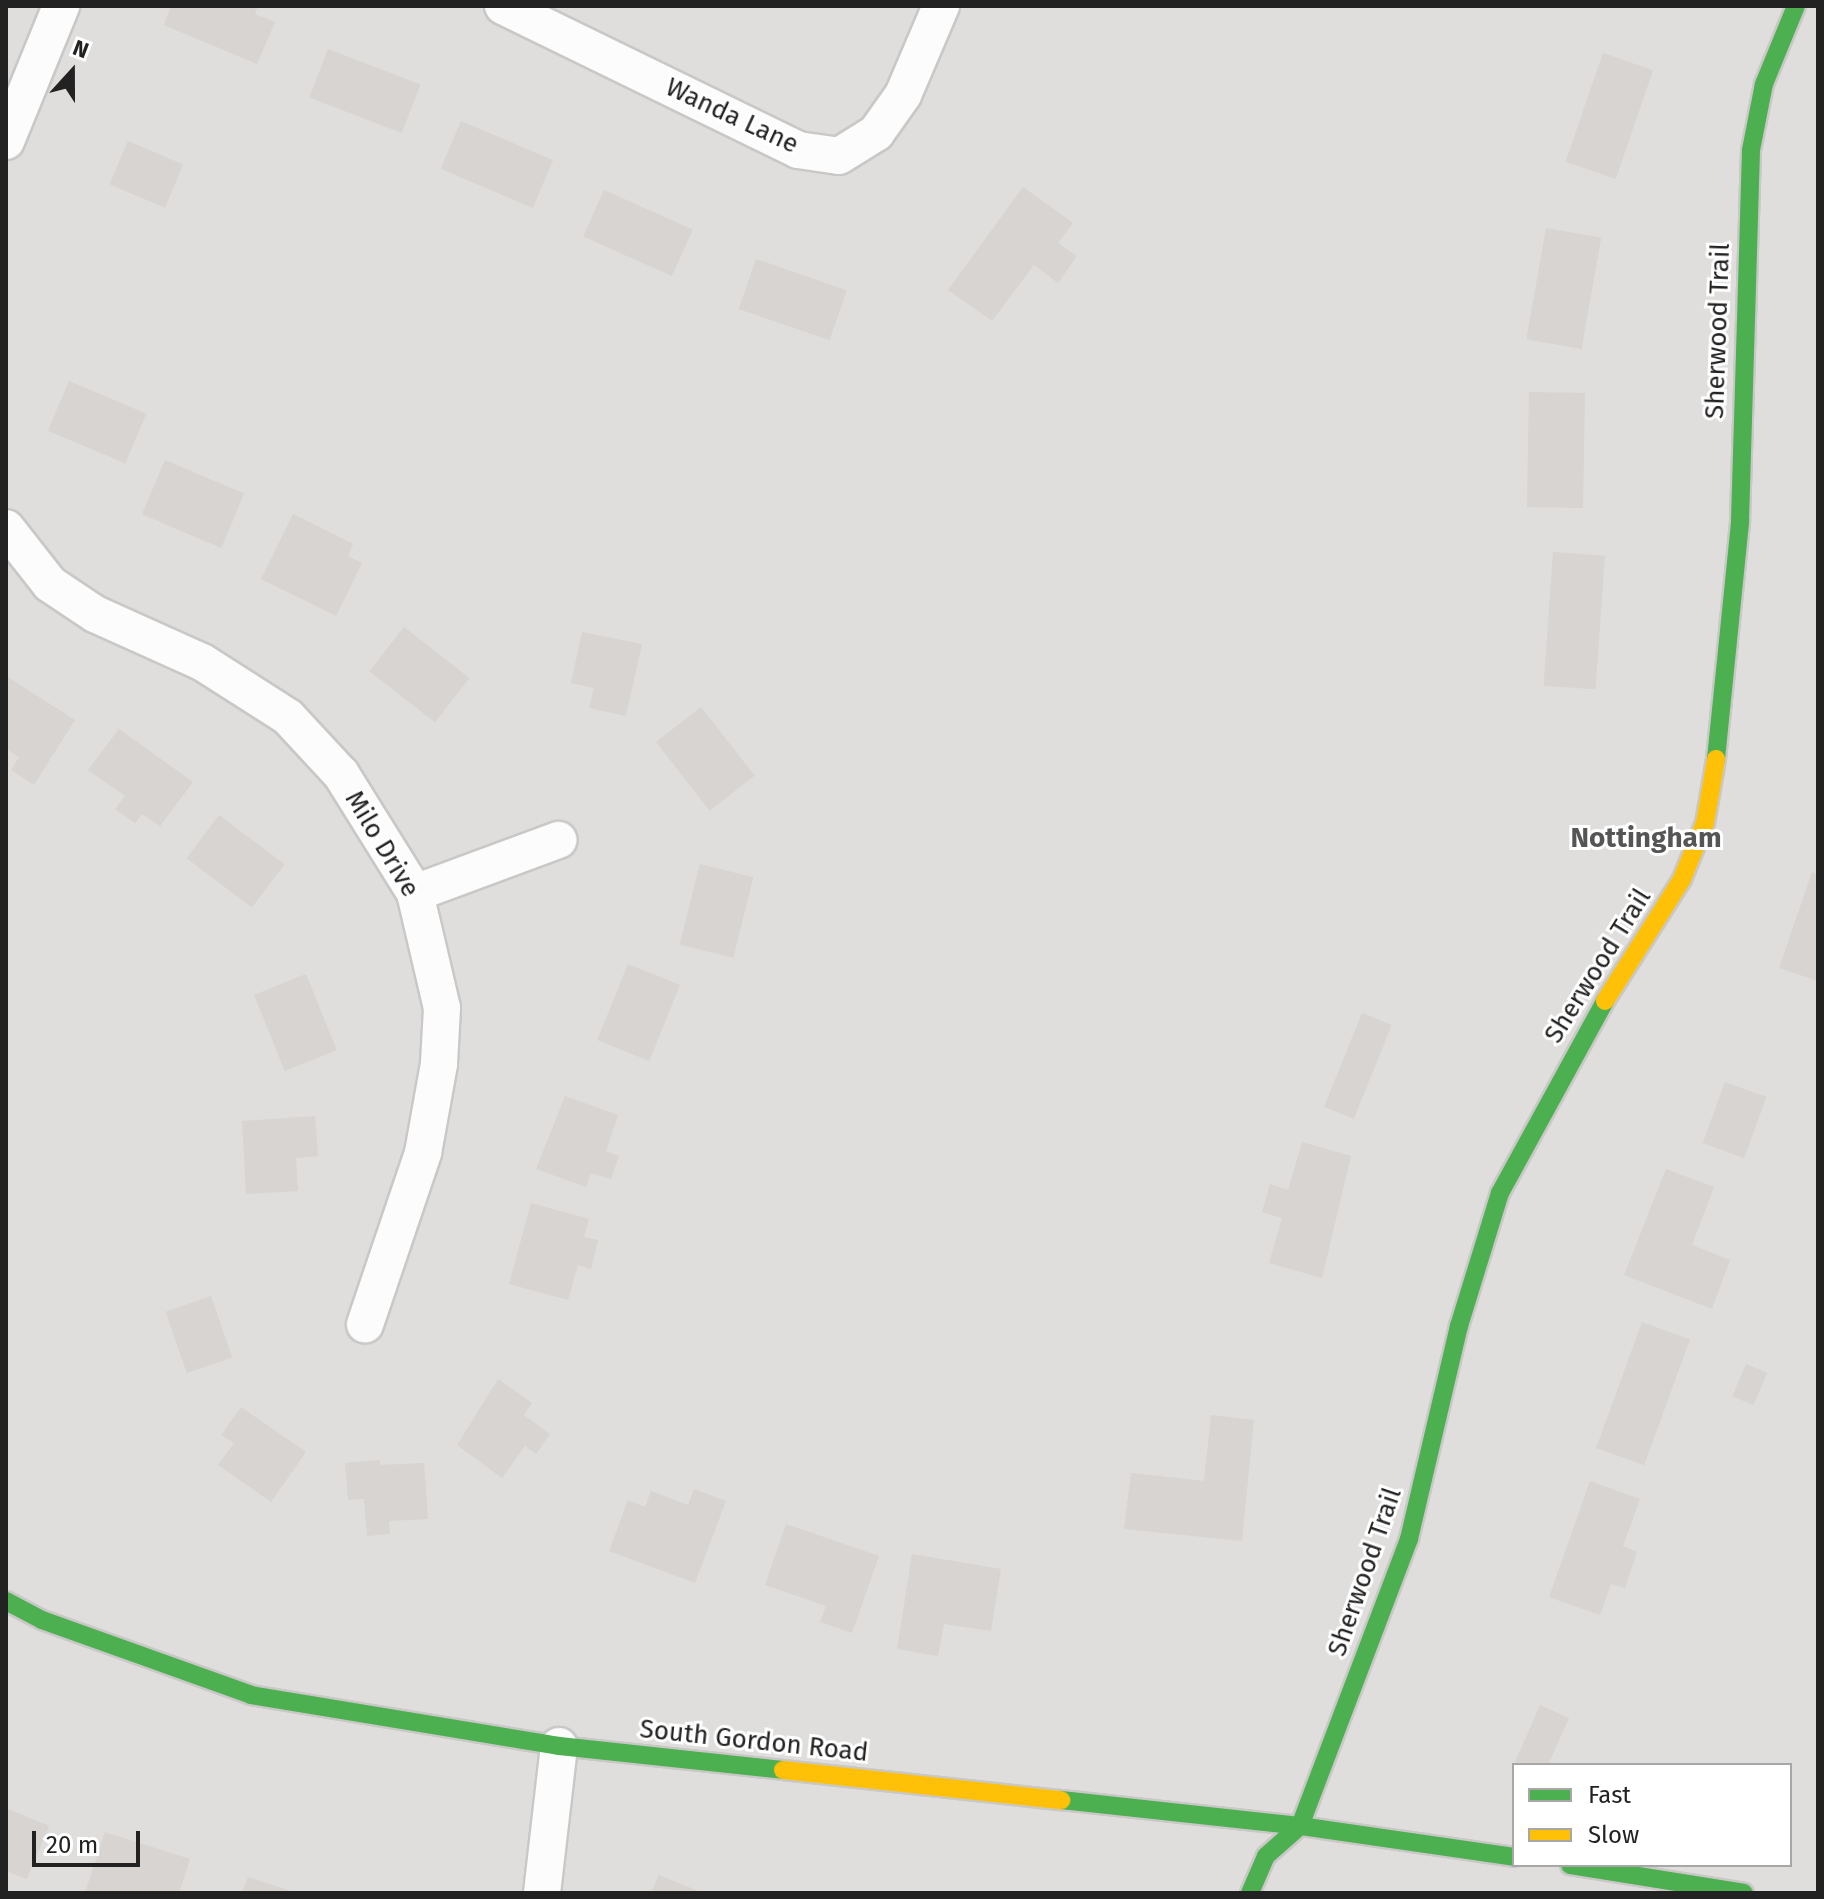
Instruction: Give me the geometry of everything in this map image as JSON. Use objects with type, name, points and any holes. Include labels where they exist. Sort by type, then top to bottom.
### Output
[{"type":"street","points":[[6,141],[61,6]]},
{"type":"street","name":"Wanda Lane","points":[[503,6],[798,150],[839,156],[876,133],[903,95],[941,6]]},
{"type":"street","name":"Sherwood Trail","points":[[1300,1826],[1409,1539],[1459,1326],[1500,1193],[1578,1044],[1682,879],[1705,823],[1716,763],[1740,521],[1751,150],[1764,84],[1796,6]]},
{"type":"street","name":"Milo Drive","points":[[6,528],[50,584],[95,614],[202,662],[288,717],[341,774],[415,893],[442,1008],[439,1064],[423,1153],[365,1324]]},
{"type":"street","points":[[415,893],[558,840]]},
{"type":"street","name":"South Gordon Road","points":[[6,1601],[42,1620],[251,1695],[559,1746],[1300,1826],[1512,1857]]},
{"type":"street","points":[[542,1893],[559,1746]]},
{"type":"street","points":[[1250,1893],[1266,1856],[1300,1826]]},
{"type":"street","points":[[1582,1867],[1744,1893]]},
{"type":"shaded area","points":[[6,6],[1818,6],[1818,1893],[6,1893]]},
{"type":"building","points":[[171,6],[258,6],[255,14],[275,22],[257,64],[164,25]]},
{"type":"building","points":[[328,49],[420,84],[402,133],[309,98]]},
{"type":"building","points":[[1603,53],[1653,70],[1616,179],[1566,162]]},
{"type":"building","points":[[461,121],[553,160],[533,208],[441,169]]},
{"type":"building","points":[[128,141],[183,164],[165,208],[110,184]]},
{"type":"building","points":[[1023,187],[1073,223],[1058,243],[1077,256],[1058,283],[1034,265],[992,321],[948,290]]},
{"type":"building","points":[[604,190],[693,229],[672,276],[583,237]]},
{"type":"building","points":[[1546,228],[1601,238],[1582,349],[1526,339]]},
{"type":"building","points":[[756,259],[847,290],[830,340],[739,309]]},
{"type":"building","points":[[69,381],[146,414],[125,464],[48,431]]},
{"type":"building","points":[[1529,392],[1585,393],[1583,508],[1527,507]]},
{"type":"building","points":[[165,460],[244,494],[221,548],[142,514]]},
{"type":"building","points":[[293,514],[353,544],[348,556],[362,563],[336,616],[261,579]]},
{"type":"building","points":[[1553,552],[1605,556],[1596,689],[1544,686]]},
{"type":"building","points":[[404,627],[469,678],[435,722],[370,671]]},
{"type":"building","points":[[582,632],[642,644],[626,716],[589,708],[594,688],[571,683]]},
{"type":"building","points":[[6,676],[75,720],[34,785],[11,770],[19,757],[6,749]]},
{"type":"building","points":[[701,707],[755,776],[710,811],[656,742]]},
{"type":"building","points":[[119,729],[193,782],[160,826],[142,814],[135,823],[115,809],[125,796],[88,770]]},
{"type":"building","points":[[219,815],[284,864],[252,907],[187,858]]},
{"type":"building","points":[[700,864],[753,877],[733,958],[680,945]]},
{"type":"building","points":[[1812,872],[1818,875],[1818,981],[1779,968]]},
{"type":"building","points":[[628,964],[680,985],[649,1061],[597,1040]]},
{"type":"building","points":[[306,974],[337,1050],[285,1071],[254,995]]},
{"type":"building","points":[[1362,1013],[1392,1025],[1354,1119],[1324,1107]]},
{"type":"building","points":[[1725,1082],[1766,1097],[1744,1158],[1703,1143]]},
{"type":"building","points":[[565,1096],[618,1115],[606,1151],[619,1156],[611,1179],[591,1173],[586,1187],[536,1169]]},
{"type":"building","points":[[315,1116],[318,1156],[296,1158],[298,1191],[246,1194],[242,1121]]},
{"type":"building","points":[[1302,1142],[1351,1156],[1322,1278],[1269,1263],[1282,1218],[1262,1212],[1270,1184],[1288,1190]]},
{"type":"building","points":[[1666,1169],[1714,1187],[1692,1245],[1730,1260],[1712,1309],[1624,1275]]},
{"type":"building","points":[[531,1203],[589,1219],[584,1237],[598,1240],[591,1269],[578,1265],[568,1300],[509,1284]]},
{"type":"building","points":[[211,1296],[232,1357],[187,1373],[166,1312]]},
{"type":"building","points":[[1642,1322],[1690,1339],[1644,1465],[1596,1448]]},
{"type":"building","points":[[1746,1364],[1767,1373],[1753,1405],[1732,1396]]},
{"type":"building","points":[[498,1379],[532,1403],[524,1415],[550,1434],[536,1454],[525,1446],[502,1478],[457,1445]]},
{"type":"building","points":[[241,1407],[306,1452],[271,1502],[218,1465],[234,1443],[221,1435]]},
{"type":"building","points":[[1211,1415],[1254,1420],[1242,1541],[1124,1529],[1131,1473],[1204,1481]]},
{"type":"building","points":[[380,1460],[380,1465],[424,1463],[428,1519],[389,1521],[390,1534],[367,1536],[364,1499],[348,1500],[345,1463]]},
{"type":"building","points":[[1590,1481],[1640,1499],[1623,1546],[1637,1552],[1625,1588],[1611,1584],[1600,1615],[1549,1597]]},
{"type":"building","points":[[694,1489],[726,1501],[695,1583],[609,1551],[628,1500],[645,1507],[651,1491],[688,1505]]},
{"type":"building","points":[[786,1524],[879,1556],[852,1633],[820,1622],[826,1606],[765,1585]]},
{"type":"building","points":[[912,1554],[1001,1569],[991,1631],[944,1624],[938,1656],[897,1649]]},
{"type":"building","points":[[1540,1705],[1569,1718],[1549,1763],[1515,1762]]},
{"type":"building","points":[[6,1808],[49,1826],[27,1879],[6,1871]]},
{"type":"building","points":[[105,1832],[190,1859],[179,1893],[85,1893]]},
{"type":"building","points":[[659,1875],[703,1893],[651,1893]]},
{"type":"building","points":[[248,1877],[294,1892],[294,1893],[242,1893]]},
{"type":"traffic: fast","points":[[1716,759],[1740,521],[1751,150],[1764,84],[1796,6]]},
{"type":"traffic: fast","points":[[1250,1893],[1266,1856],[1300,1826],[1409,1539],[1459,1326],[1500,1193],[1605,1001]]},
{"type":"traffic: fast","points":[[6,1601],[42,1620],[251,1695],[559,1746],[783,1770]]},
{"type":"traffic: fast","points":[[1061,1800],[1300,1826],[1512,1857]]},
{"type":"traffic: fast","points":[[1582,1867],[1744,1893]]},
{"type":"traffic: slow","points":[[1605,1001],[1682,879],[1705,823],[1716,759]]},
{"type":"traffic: slow","points":[[783,1770],[1061,1800]]},
{"type":"district","name":"Nottingham","points":[[1646,838]]}]
